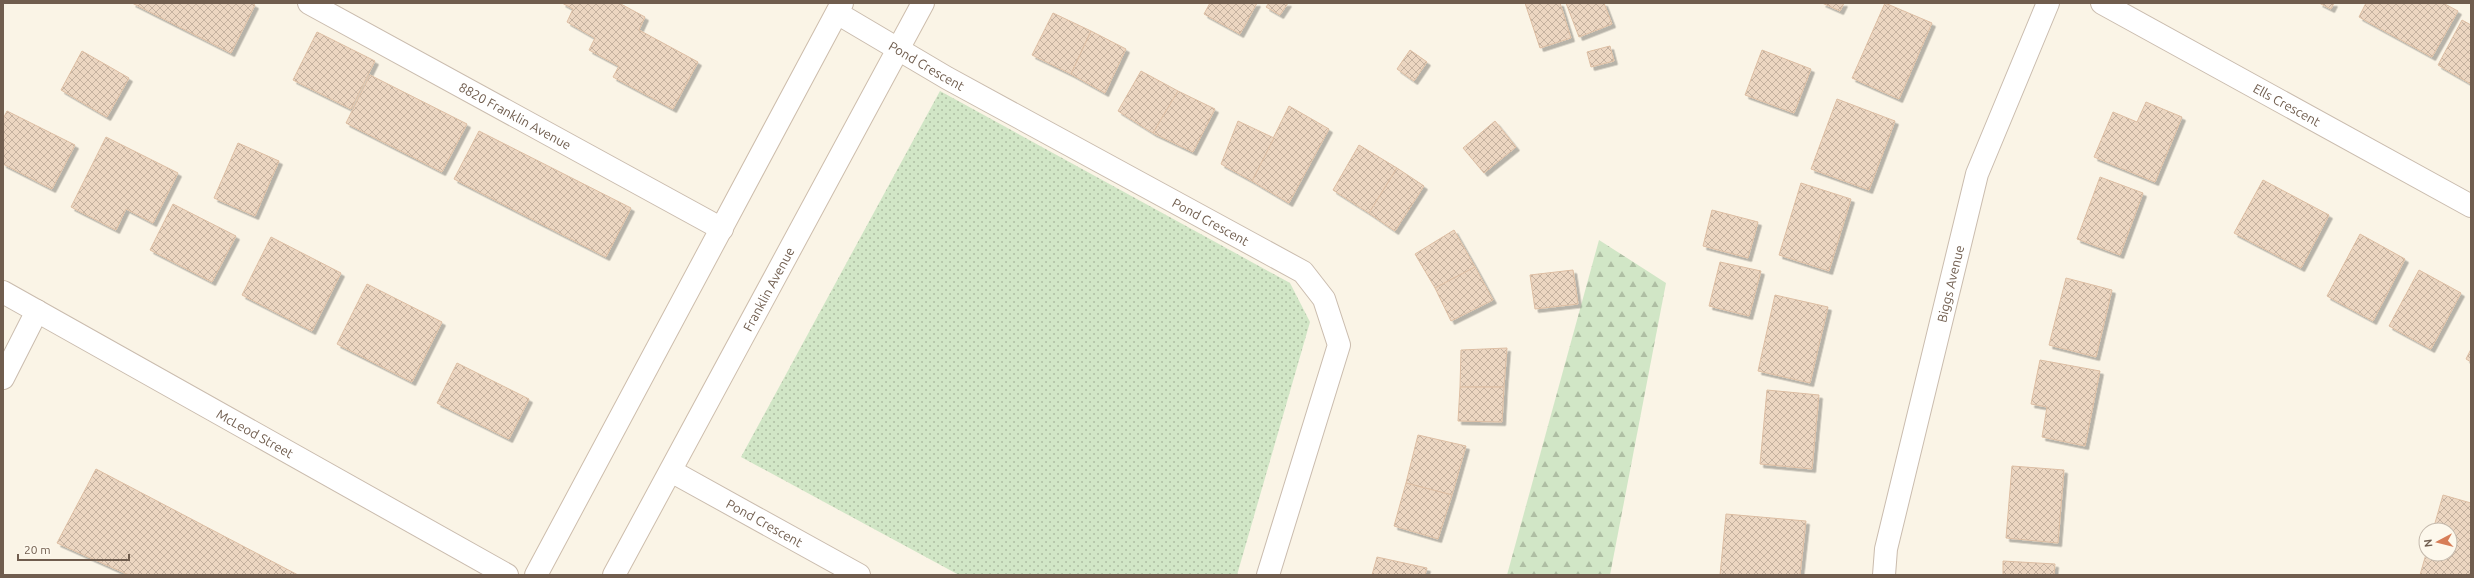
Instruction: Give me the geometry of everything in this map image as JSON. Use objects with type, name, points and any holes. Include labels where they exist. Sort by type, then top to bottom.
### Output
[{"type":"street","name":"8820 Franklin Avenue","points":[[309,3],[722,229]]},
{"type":"street","name":"Franklin Avenue","points":[[614,575],[672,471],[923,3]]},
{"type":"street","name":"Biggs Avenue","points":[[1884,575],[1886,549],[1977,174],[2048,3]]},
{"type":"street","name":"Ells Crescent","points":[[2102,3],[2471,206]]},
{"type":"street","points":[[536,575],[839,8]]},
{"type":"street","name":"Pond Crescent","points":[[839,8],[898,48],[947,78],[1303,272],[1324,299],[1339,345],[1268,575]]},
{"type":"street","name":"McLeod Street","points":[[3,292],[508,575]]},
{"type":"street","points":[[3,378],[37,311]]},
{"type":"street","name":"Pond Crescent","points":[[672,471],[859,575]]},
{"type":"green space","points":[[940,91],[1290,283],[1310,322],[1237,575],[959,575],[741,457]]},
{"type":"green space","points":[[1599,240],[1666,283],[1610,575],[1507,575]]},
{"type":"building","points":[[132,3],[251,3],[255,5],[231,53]]},
{"type":"building","points":[[562,3],[619,3],[645,17],[639,30],[698,62],[673,109],[613,77],[619,66],[589,50],[595,38],[567,22],[573,9]]},
{"type":"building","points":[[1210,3],[1257,3],[1240,34],[1204,14]]},
{"type":"building","points":[[1269,3],[1288,3],[1280,15],[1266,7]]},
{"type":"building","points":[[1525,3],[1560,3],[1571,38],[1540,48]]},
{"type":"building","points":[[1566,3],[1604,3],[1612,24],[1579,37]]},
{"type":"building","points":[[1822,3],[1844,3],[1840,11]]},
{"type":"building","points":[[1885,3],[1932,23],[1899,99],[1852,78]]},
{"type":"building","points":[[2319,3],[2334,3],[2331,9]]},
{"type":"building","points":[[2366,3],[2443,3],[2458,11],[2432,57],[2359,17]]},
{"type":"building","points":[[1053,13],[1091,31],[1071,74],[1032,55]]},
{"type":"building","points":[[2462,20],[2471,25],[2471,84],[2438,65]]},
{"type":"building","points":[[1091,31],[1126,49],[1105,93],[1071,74]]},
{"type":"building","points":[[317,32],[375,61],[351,109],[293,80]]},
{"type":"building","points":[[1610,46],[1614,61],[1591,67],[1587,52]]},
{"type":"building","points":[[1410,50],[1427,62],[1414,81],[1397,69]]},
{"type":"building","points":[[1762,50],[1811,69],[1794,113],[1745,95]]},
{"type":"building","points":[[82,51],[129,78],[107,117],[61,90]]},
{"type":"building","points":[[1141,71],[1178,91],[1153,133],[1118,111]]},
{"type":"building","points":[[370,75],[467,124],[442,172],[346,123]]},
{"type":"building","points":[[1178,91],[1215,109],[1193,152],[1153,133]]},
{"type":"building","points":[[1837,99],[1895,121],[1869,190],[1811,169]]},
{"type":"building","points":[[2146,102],[2182,117],[2155,182],[2094,157],[2113,112],[2137,122]]},
{"type":"building","points":[[1289,106],[1329,129],[1289,203],[1252,181]]},
{"type":"building","points":[[7,111],[75,145],[52,189],[3,164],[3,119]]},
{"type":"building","points":[[1238,121],[1274,138],[1252,181],[1221,164]]},
{"type":"building","points":[[1495,121],[1516,147],[1484,173],[1463,148]]},
{"type":"building","points":[[479,131],[631,208],[606,257],[454,179]]},
{"type":"building","points":[[106,137],[178,173],[153,223],[126,209],[116,230],[71,207]]},
{"type":"building","points":[[238,143],[279,161],[255,216],[214,198]]},
{"type":"building","points":[[1359,145],[1397,168],[1369,213],[1333,190]]},
{"type":"building","points":[[1397,168],[1424,186],[1395,231],[1369,213]]},
{"type":"building","points":[[2100,177],[2143,193],[2120,255],[2077,239]]},
{"type":"building","points":[[2263,180],[2329,215],[2301,268],[2234,233]]},
{"type":"building","points":[[1801,183],[1851,199],[1829,271],[1779,255]]},
{"type":"building","points":[[173,204],[236,236],[212,282],[150,250]]},
{"type":"building","points":[[1712,210],[1758,222],[1748,258],[1703,246]]},
{"type":"building","points":[[1454,230],[1475,267],[1435,288],[1415,254]]},
{"type":"building","points":[[2360,234],[2405,259],[2373,321],[2327,296]]},
{"type":"building","points":[[271,237],[341,273],[312,331],[242,295]]},
{"type":"building","points":[[1720,262],[1761,271],[1749,316],[1709,306]]},
{"type":"building","points":[[1475,267],[1493,300],[1451,321],[1435,288]]},
{"type":"building","points":[[1573,270],[1578,304],[1535,309],[1530,275]]},
{"type":"building","points":[[2419,270],[2461,293],[2431,349],[2389,326]]},
{"type":"building","points":[[2066,278],[2112,290],[2096,357],[2049,345]]},
{"type":"building","points":[[367,284],[442,322],[412,382],[337,344]]},
{"type":"building","points":[[1775,295],[1828,307],[1810,383],[1758,371]]},
{"type":"building","points":[[1507,348],[1504,387],[1460,387],[1461,350]]},
{"type":"building","points":[[2471,349],[2471,362],[2466,359]]},
{"type":"building","points":[[2040,360],[2100,371],[2085,446],[2042,437],[2047,407],[2031,404]]},
{"type":"building","points":[[457,363],[529,399],[509,439],[437,403]]},
{"type":"building","points":[[1460,387],[1504,387],[1502,422],[1458,421]]},
{"type":"building","points":[[1767,390],[1819,395],[1812,469],[1760,464]]},
{"type":"building","points":[[1418,435],[1466,446],[1452,495],[1406,483]]},
{"type":"building","points":[[2012,466],[2064,470],[2058,543],[2006,538]]},
{"type":"building","points":[[96,469],[298,575],[129,575],[57,543]]},
{"type":"building","points":[[1406,483],[1452,495],[1438,539],[1394,526]]},
{"type":"building","points":[[2443,495],[2471,503],[2471,575],[2420,575],[2424,562],[2458,562],[2458,522],[2435,522]]},
{"type":"building","points":[[1726,514],[1806,521],[1800,575],[1720,575]]},
{"type":"building","points":[[1377,557],[1427,568],[1425,575],[1372,575]]},
{"type":"building","points":[[2003,561],[2055,564],[2054,575],[2003,575]]}]
